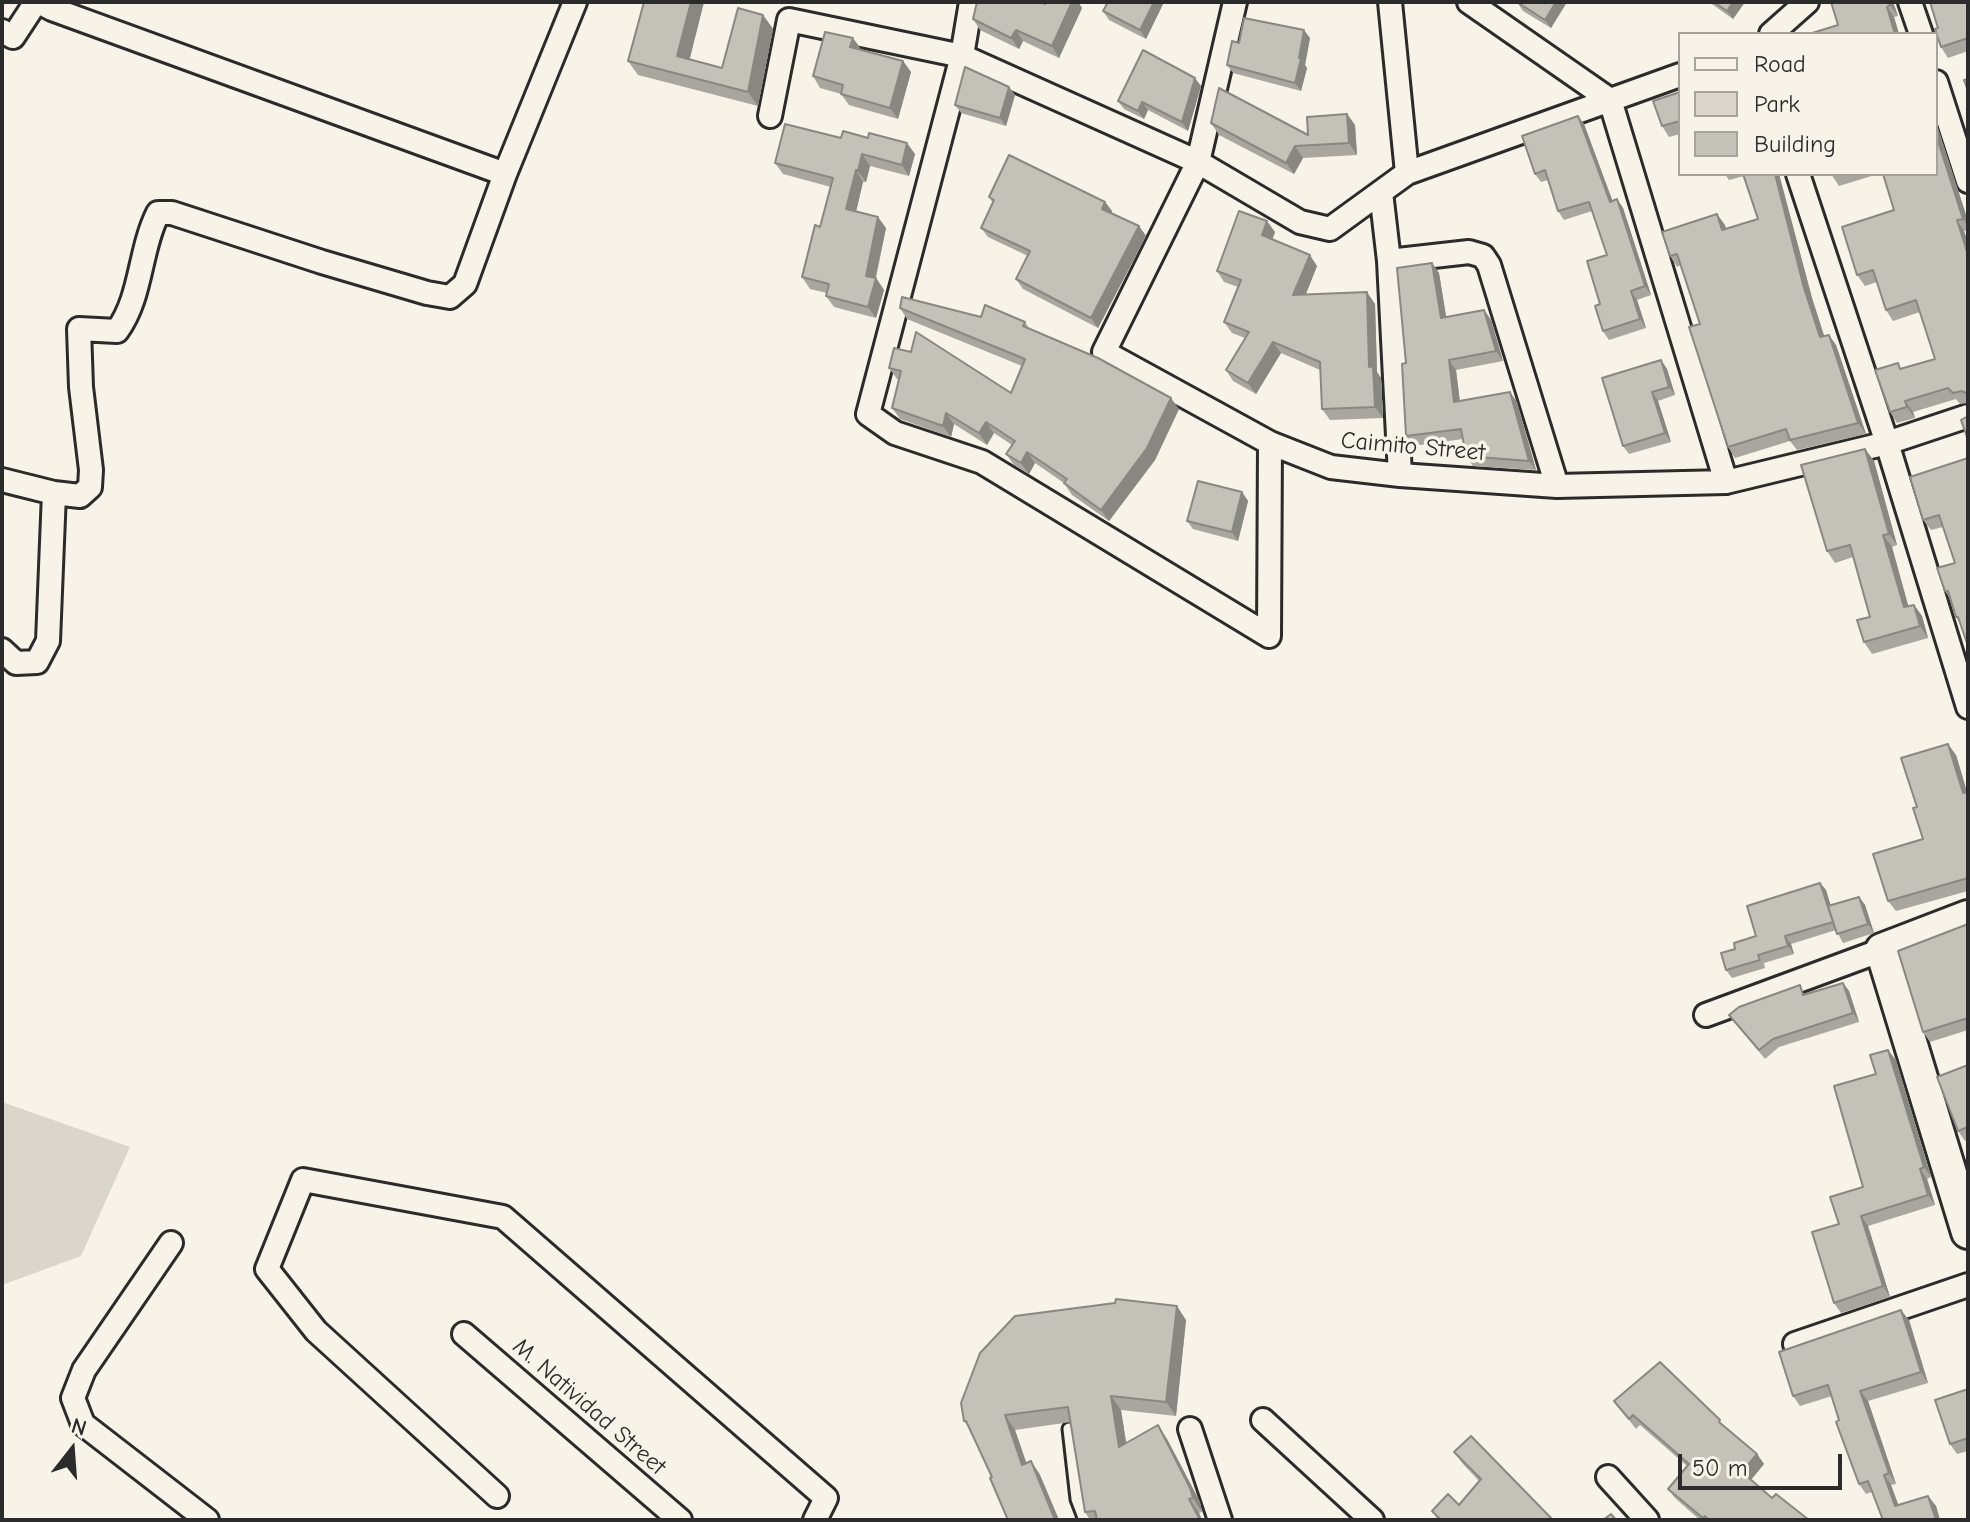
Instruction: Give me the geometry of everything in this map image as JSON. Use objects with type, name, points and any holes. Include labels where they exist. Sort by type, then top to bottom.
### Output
[{"type":"street","points":[[2,31],[13,37],[38,2],[505,174]]},
{"type":"street","points":[[2,480],[80,496],[90,487],[79,329],[117,331],[129,314],[150,228],[158,213],[172,213],[322,262],[450,297],[465,284],[505,174],[575,2]]},
{"type":"street","points":[[971,2],[962,56],[868,414],[895,433],[982,462],[1269,636],[1270,443]]},
{"type":"street","name":"Caimito Street","points":[[1235,2],[1198,162],[1104,352],[1270,443],[1331,467],[1400,475],[1557,486],[1726,482],[1887,443],[1968,416]]},
{"type":"street","points":[[1390,2],[1407,173]]},
{"type":"street","points":[[1469,2],[1610,100],[1726,482]]},
{"type":"street","points":[[1773,32],[1807,2]]},
{"type":"street","points":[[1910,2],[1920,32]]},
{"type":"street","points":[[770,116],[789,20],[962,56],[1198,162],[1300,222],[1330,229],[1407,173],[1678,76]]},
{"type":"street","points":[[1938,88],[1968,181]]},
{"type":"street","points":[[1799,176],[1887,443],[1968,707]]},
{"type":"street","points":[[1381,192],[1389,261],[1400,475]]},
{"type":"street","points":[[1389,261],[1469,252],[1483,256],[1489,265],[1557,486]]},
{"type":"street","points":[[2,650],[16,663],[37,662],[48,641],[54,493]]},
{"type":"street","points":[[1706,1015],[1968,917]]},
{"type":"street","points":[[1882,950],[1968,1232]]},
{"type":"street","points":[[497,1496],[316,1331],[267,1269],[303,1180],[503,1217],[826,1498],[815,1520]]},
{"type":"street","points":[[171,1243],[84,1370],[73,1398],[83,1424],[207,1520]]},
{"type":"street","points":[[1795,1344],[1968,1285]]},
{"type":"street","name":"M. Natividad Street","points":[[464,1334],[680,1520]]},
{"type":"street","points":[[1263,1420],[1372,1520]]},
{"type":"street","points":[[1190,1429],[1220,1520]]},
{"type":"street","points":[[1608,1477],[1647,1520]]},
{"type":"lane","points":[[1069,1429],[1077,1499],[1085,1520]]},
{"type":"green space","points":[[2,1102],[130,1147],[81,1256],[2,1285]]},
{"type":"building","points":[[644,2],[691,2],[677,56],[722,68],[738,8],[763,15],[748,92],[628,61]]},
{"type":"building","points":[[977,2],[1072,2],[1052,46],[1016,30],[1011,38],[973,19]]},
{"type":"building","points":[[1108,2],[1154,2],[1140,30],[1103,11]]},
{"type":"building","points":[[1517,2],[1556,2],[1545,20]]},
{"type":"building","points":[[1714,2],[1733,2],[1727,11]]},
{"type":"building","points":[[1831,2],[1889,2],[1887,7],[1894,32],[1815,32],[1838,25]]},
{"type":"building","points":[[1930,2],[1968,2],[1968,38],[1941,47],[1935,29],[1938,28]]},
{"type":"building","points":[[1244,18],[1304,30],[1295,83],[1227,65],[1232,41],[1239,43]]},
{"type":"building","points":[[825,32],[853,38],[850,47],[903,61],[890,108],[841,94],[843,85],[813,76]]},
{"type":"building","points":[[1143,50],[1195,78],[1182,122],[1142,102],[1138,111],[1118,101]]},
{"type":"building","points":[[965,67],[1009,87],[1000,118],[955,105]]},
{"type":"building","points":[[1219,88],[1308,135],[1307,117],[1347,114],[1349,143],[1295,146],[1286,163],[1211,123]]},
{"type":"building","points":[[1678,93],[1678,122],[1662,126],[1653,101]]},
{"type":"building","points":[[1578,116],[1610,202],[1617,199],[1645,286],[1631,291],[1640,319],[1603,331],[1595,306],[1600,304],[1587,261],[1607,255],[1589,202],[1558,211],[1545,170],[1535,174],[1522,136]]},
{"type":"building","points":[[785,124],[841,138],[843,131],[868,138],[869,133],[907,143],[902,165],[862,154],[846,209],[878,217],[866,276],[876,278],[868,307],[826,296],[829,284],[802,277],[815,225],[820,227],[833,178],[775,163]]},
{"type":"building","points":[[1938,141],[1963,219],[1957,220],[1968,255],[1968,394],[1962,391],[1953,393],[1948,388],[1905,401],[1907,407],[1890,412],[1875,370],[1898,363],[1900,369],[1935,359],[1916,300],[1886,310],[1873,270],[1857,275],[1842,227],[1894,210],[1884,176],[1938,176]]},
{"type":"building","points":[[1009,155],[1105,202],[1102,209],[1139,226],[1091,318],[1016,279],[1030,251],[981,228],[994,200],[989,197]]},
{"type":"building","points":[[1744,176],[1776,176],[1820,337],[1829,335],[1858,423],[1790,440],[1786,429],[1728,447],[1689,327],[1700,324],[1677,254],[1670,256],[1662,232],[1717,214],[1722,230],[1758,219]]},
{"type":"building","points":[[1239,211],[1267,221],[1262,235],[1310,255],[1293,295],[1367,292],[1369,367],[1373,366],[1375,407],[1322,409],[1320,362],[1273,342],[1248,383],[1226,370],[1249,332],[1224,322],[1241,280],[1217,271]]},
{"type":"building","points":[[1432,263],[1441,318],[1484,310],[1496,351],[1449,360],[1454,402],[1510,392],[1529,461],[1466,456],[1461,429],[1406,436],[1402,364],[1406,363],[1397,268]]},
{"type":"building","points":[[902,297],[981,317],[985,305],[1025,322],[1023,326],[1098,358],[1171,398],[1147,448],[1101,510],[1064,483],[1067,479],[1027,452],[1021,463],[1006,454],[1015,441],[986,422],[979,433],[946,413],[943,426],[892,408],[901,371],[889,368],[894,348],[911,352],[916,332],[1011,393],[1025,359],[900,308]]},
{"type":"building","points":[[1661,360],[1669,387],[1652,392],[1665,433],[1623,446],[1602,378]]},
{"type":"building","points":[[1968,416],[1968,440],[1961,420]]},
{"type":"building","points":[[1865,449],[1889,534],[1883,535],[1904,607],[1914,605],[1920,626],[1864,642],[1857,620],[1870,617],[1850,545],[1827,551],[1801,465]]},
{"type":"building","points":[[1968,458],[1968,646],[1937,568],[1955,563],[1939,515],[1923,520],[1910,477]]},
{"type":"building","points":[[1198,481],[1242,492],[1232,532],[1187,521]]},
{"type":"building","points":[[1948,744],[1963,793],[1968,792],[1968,878],[1888,901],[1873,854],[1923,839],[1913,808],[1917,807],[1901,758]]},
{"type":"building","points":[[1820,883],[1833,922],[1785,936],[1788,946],[1758,955],[1760,960],[1726,970],[1721,953],[1735,949],[1734,943],[1756,936],[1747,906]]},
{"type":"building","points":[[1859,897],[1868,924],[1837,934],[1828,906]]},
{"type":"building","points":[[1968,924],[1968,1018],[1923,1032],[1898,951]]},
{"type":"building","points":[[1843,983],[1853,1013],[1773,1039],[1759,1050],[1729,1015],[1739,1007],[1800,985],[1803,995]]},
{"type":"building","points":[[1888,1050],[1924,1167],[1920,1169],[1928,1195],[1861,1216],[1883,1286],[1834,1303],[1812,1232],[1839,1224],[1830,1197],[1863,1187],[1834,1086],[1876,1074],[1870,1055]]},
{"type":"building","points":[[1968,1065],[1968,1127],[1958,1131],[1937,1077]]},
{"type":"building","points":[[1116,1299],[1177,1306],[1166,1402],[1111,1396],[1119,1447],[1158,1425],[1190,1488],[1193,1498],[1189,1499],[1200,1520],[1097,1520],[1095,1511],[1085,1512],[1068,1407],[1005,1415],[1022,1465],[1031,1461],[1055,1520],[1008,1520],[992,1477],[964,1421],[961,1403],[980,1353],[1015,1316],[1115,1303]]},
{"type":"building","points":[[1901,1310],[1921,1372],[1860,1391],[1889,1473],[1884,1475],[1895,1506],[1928,1496],[1936,1520],[1883,1520],[1868,1481],[1859,1484],[1836,1422],[1839,1420],[1828,1385],[1793,1396],[1779,1352]]},
{"type":"building","points":[[1660,1362],[1719,1422],[1757,1454],[1742,1472],[1772,1498],[1776,1494],[1809,1520],[1709,1520],[1668,1489],[1689,1464],[1633,1415],[1629,1419],[1614,1401]]},
{"type":"building","points":[[1968,1389],[1968,1438],[1950,1444],[1935,1400]]},
{"type":"building","points":[[1471,1436],[1553,1520],[1441,1520],[1432,1511],[1448,1494],[1459,1505],[1481,1479],[1454,1452]]}]
